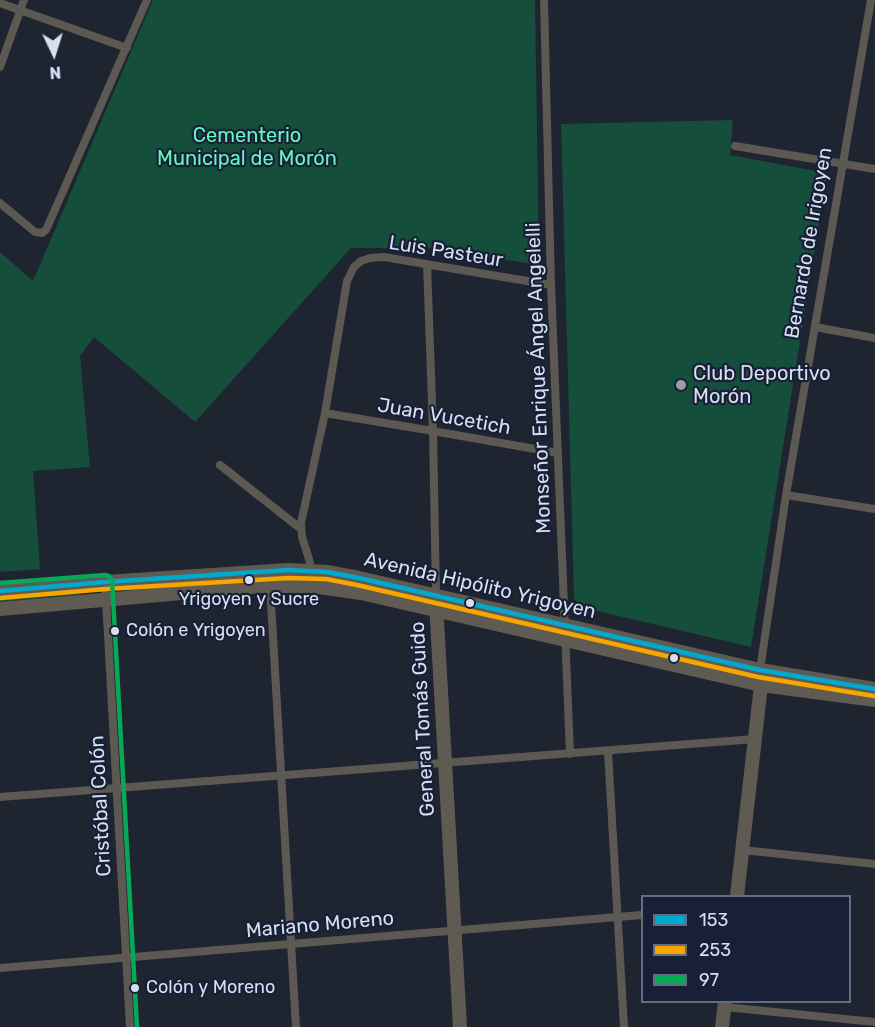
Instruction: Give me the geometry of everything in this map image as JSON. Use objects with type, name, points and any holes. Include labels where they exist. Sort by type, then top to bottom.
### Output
[{"type":"main road","name":"Avenida Hipólito Yrigoyen","points":[[0,591],[288,570],[312,571],[359,578],[436,595],[760,670],[875,689]]},
{"type":"main road","name":"Avenida Hipólito Yrigoyen","points":[[0,609],[270,586],[312,586],[361,593],[761,685],[875,700]]},
{"type":"main road","name":"General Tomás Guido","points":[[436,595],[460,1027]]},
{"type":"main road","points":[[737,895],[761,685]]},
{"type":"main road","points":[[722,1027],[725,1004]]},
{"type":"street","points":[[0,66],[24,0]]},
{"type":"street","points":[[0,203],[36,232],[42,233],[46,230],[147,0]]},
{"type":"street","name":"Monseñor Enrique Ángel Angelelli","points":[[544,0],[550,285],[570,754]]},
{"type":"street","name":"Bernardo de Irigoyen","points":[[760,670],[786,495],[871,0]]},
{"type":"street","points":[[0,3],[127,48]]},
{"type":"street","points":[[735,146],[875,169]]},
{"type":"street","name":"Luis Pasteur","points":[[325,413],[347,281],[354,267],[361,261],[384,257],[550,285]]},
{"type":"street","name":"General Tomás Guido","points":[[427,264],[436,595]]},
{"type":"street","points":[[815,327],[875,338]]},
{"type":"street","points":[[312,586],[312,571],[301,529],[302,514],[325,413]]},
{"type":"street","name":"Juan Vucetich","points":[[325,413],[558,453]]},
{"type":"street","points":[[220,465],[301,529]]},
{"type":"street","points":[[786,495],[875,509]]},
{"type":"street","name":"Cristóbal Colón","points":[[105,582],[130,1027]]},
{"type":"street","points":[[270,586],[296,1027]]},
{"type":"street","points":[[0,797],[755,739]]},
{"type":"street","points":[[608,751],[624,1027]]},
{"type":"street","points":[[743,850],[875,864]]},
{"type":"street","name":"Mariano Moreno","points":[[0,968],[641,915]]},
{"type":"street","points":[[725,1004],[875,1021],[874,1027]]},
{"type":"green space","name":"Cementerio Municipal de Morón","points":[[153,0],[535,0],[539,265],[429,248],[351,248],[195,422],[94,337],[80,356],[90,467],[33,471],[40,569],[0,572],[0,252],[33,281]]},
{"type":"green space","name":"Club Deportivo Morón","points":[[733,120],[730,155],[827,173],[751,647],[580,607],[574,598],[561,124]]},
{"type":"green space","points":[[258,577],[258,581],[126,592],[126,588]]},
{"type":"green space","points":[[79,592],[79,595],[0,602],[0,598]]},
{"type":"transit line","name":"153","points":[[0,591],[288,570],[327,572],[760,670],[875,689]]},
{"type":"transit line","name":"97","points":[[0,583],[105,575],[112,580],[137,1027]]},
{"type":"transit line","name":"253","points":[[1,598],[288,578],[326,579],[758,677],[874,696]]},
{"type":"place","name":"Club Deportivo Morón","points":[[681,385]]},
{"type":"place","name":"Yrigoyen y Sucre","points":[[249,580]]},
{"type":"place","name":"Colón e Yrigoyen","points":[[115,631]]},
{"type":"place","name":"Colón y Moreno","points":[[135,988]]}]
